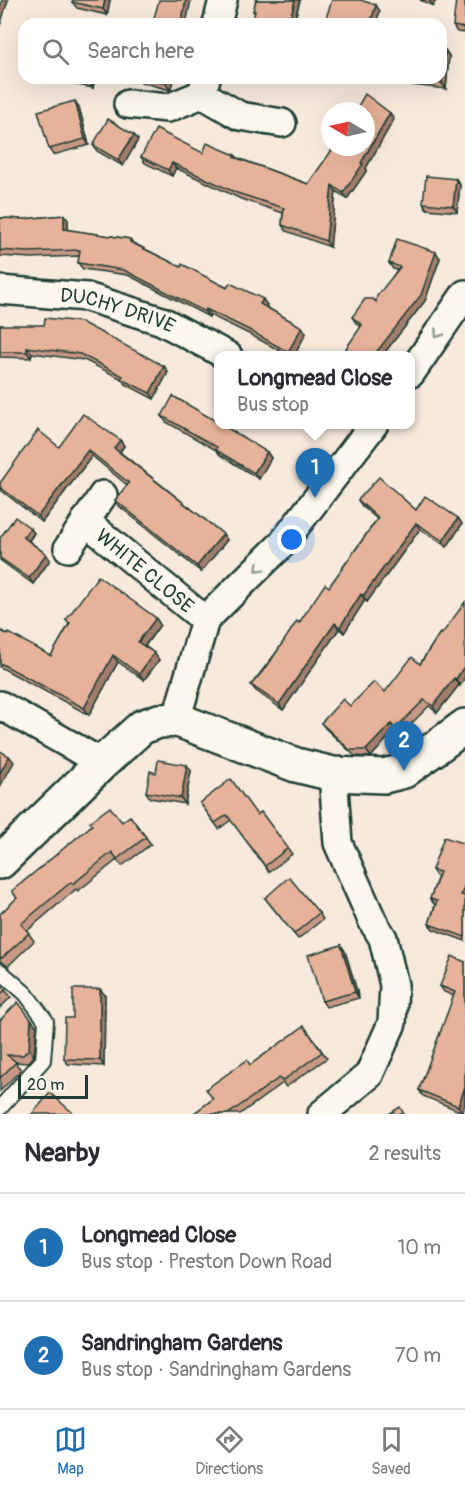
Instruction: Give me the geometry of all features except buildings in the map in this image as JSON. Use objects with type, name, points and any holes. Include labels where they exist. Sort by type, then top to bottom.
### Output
[{"type":"street","points":[[219,18],[223,0]]},
{"type":"street","points":[[128,104],[168,108],[204,86],[240,116],[282,123]]},
{"type":"street","name":"DUCHY DRIVE","points":[[0,290],[87,297],[162,321],[219,351]]},
{"type":"street","points":[[415,366],[465,294]]},
{"type":"street","points":[[177,720],[205,620],[282,544],[366,429]]},
{"type":"street","name":"WHITE CLOSE","points":[[68,548],[103,495]]},
{"type":"street","name":"WHITE CLOSE","points":[[85,521],[205,620]]},
{"type":"street","points":[[0,705],[102,763]]},
{"type":"street","points":[[0,862],[142,727],[159,721],[177,720],[296,765],[333,774],[384,776],[404,771],[465,726]]},
{"type":"street","points":[[322,1114],[369,1075],[392,1023],[394,986],[383,938],[373,922],[338,843],[333,774]]},
{"type":"lane","points":[[0,971],[46,1021],[44,1060],[0,1108]]},
{"type":"place","name":"Longmead Close","points":[[315,498]]},
{"type":"place","name":"Sandringham Gardens","points":[[404,771]]}]
